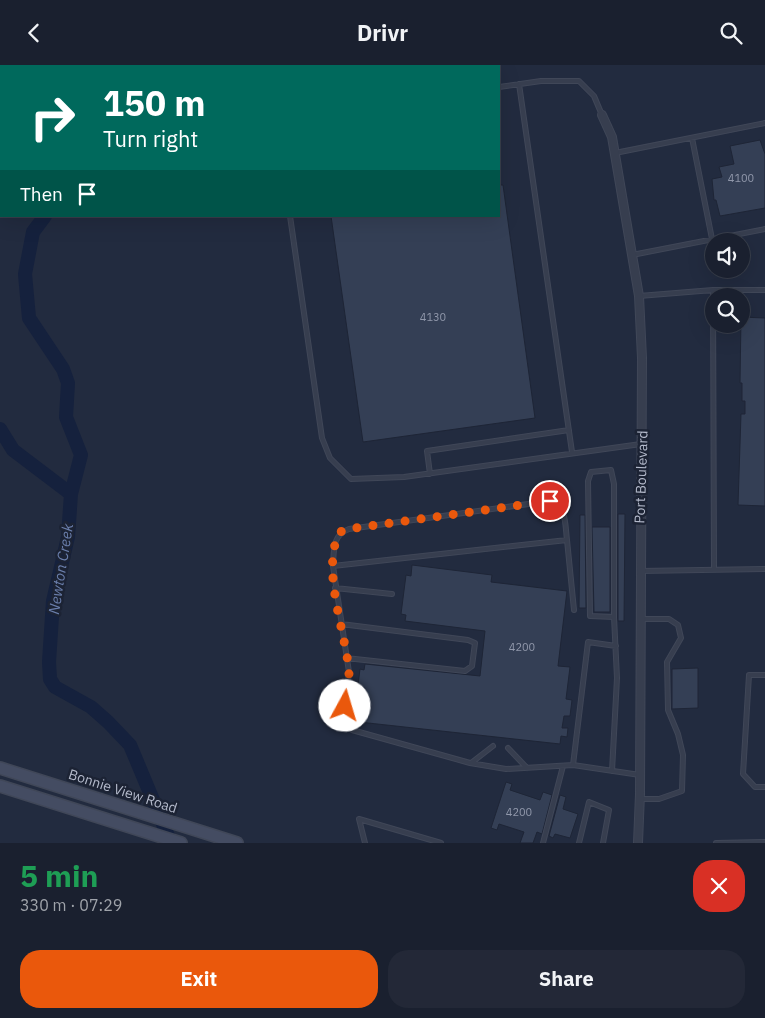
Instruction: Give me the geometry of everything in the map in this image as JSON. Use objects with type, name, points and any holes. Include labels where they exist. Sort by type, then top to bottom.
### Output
[{"type":"main road","name":"Bonnie View Road","points":[[0,767],[237,843]]},
{"type":"main road","points":[[0,786],[181,843]]},
{"type":"street","name":"Port Boulevard","points":[[602,115],[612,137],[639,296],[642,358],[642,443],[640,799],[638,843]]},
{"type":"lane","points":[[500,87],[541,81],[579,81],[594,96],[602,115]]},
{"type":"lane","points":[[519,84],[572,452]]},
{"type":"lane","points":[[614,153],[765,123]]},
{"type":"lane","points":[[692,138],[711,233]]},
{"type":"lane","points":[[290,217],[322,438],[330,458],[351,479],[430,474],[642,443]]},
{"type":"lane","points":[[744,233],[765,229]]},
{"type":"lane","points":[[632,255],[705,240]]},
{"type":"lane","points":[[750,290],[765,290]]},
{"type":"lane","points":[[639,296],[705,291]]},
{"type":"lane","points":[[713,333],[714,570]]},
{"type":"lane","points":[[430,474],[427,451],[569,430]]},
{"type":"lane","points":[[612,771],[617,678],[614,617],[614,484],[610,470],[591,472],[588,481],[590,616],[614,617]]},
{"type":"lane","points":[[574,610],[563,510],[556,502],[550,501],[348,529],[340,532],[335,540],[333,566],[349,672],[345,706],[352,730],[470,763],[506,769],[573,765],[640,775]]},
{"type":"lane","points":[[333,566],[567,540]]},
{"type":"lane","points":[[640,571],[765,569]]},
{"type":"lane","points":[[336,587],[392,594]]},
{"type":"lane","points":[[640,619],[669,619],[678,625],[681,638],[667,662],[668,710],[678,734],[683,755],[682,791],[659,799],[640,799]]},
{"type":"lane","points":[[341,624],[468,640],[474,643],[472,666],[465,671],[346,658]]},
{"type":"lane","points":[[573,765],[588,642],[616,646]]},
{"type":"lane","points":[[765,675],[749,675],[743,774],[755,787],[765,787]]},
{"type":"lane","points":[[470,763],[493,747]]},
{"type":"lane","points":[[508,748],[527,768]]},
{"type":"lane","points":[[543,843],[563,766]]},
{"type":"lane","points":[[579,843],[589,803],[609,810],[603,843]]},
{"type":"lane","points":[[365,843],[359,819],[441,843]]},
{"type":"lane","points":[[716,843],[765,842]]},
{"type":"building","points":[[760,140],[765,154],[765,208],[720,216],[716,200],[714,200],[712,179],[722,177],[719,167],[734,164],[730,146]]},
{"type":"building","points":[[500,185],[503,185],[535,418],[363,442],[331,217],[500,217]]},
{"type":"building","points":[[750,317],[765,318],[765,506],[738,505],[741,414],[745,414],[745,401],[742,401],[742,383],[740,383],[741,333],[750,333]]},
{"type":"building","points":[[618,514],[625,514],[624,621],[618,621]]},
{"type":"building","points":[[580,515],[585,515],[586,608],[579,608]]},
{"type":"building","points":[[592,527],[610,527],[610,612],[594,612]]},
{"type":"building","points":[[412,565],[492,575],[491,582],[567,591],[558,666],[570,667],[566,699],[572,700],[570,716],[564,716],[562,728],[568,728],[567,737],[561,736],[560,744],[359,722],[360,710],[355,709],[360,669],[364,670],[365,664],[480,676],[485,631],[405,621],[406,615],[401,614],[406,575],[411,576]]},
{"type":"building","points":[[698,668],[698,708],[672,709],[672,669]]},
{"type":"building","points":[[506,782],[512,784],[510,790],[540,800],[543,792],[552,795],[542,834],[537,832],[533,843],[520,843],[524,832],[499,824],[497,830],[491,828]]},
{"type":"building","points":[[560,795],[566,797],[563,809],[578,814],[570,838],[555,834],[553,838],[549,836]]},
{"type":"waterway","points":[[44,217],[33,232],[25,274],[29,318],[63,369],[68,383],[66,417],[81,455],[71,494]]},
{"type":"waterway","name":"Newton Creek","points":[[0,429],[13,450],[71,494],[68,537],[53,601],[49,662],[50,679],[55,687],[91,707],[130,745],[171,843]]},
{"type":"route","points":[[345,706],[349,672],[333,566],[335,540],[340,532],[348,529],[550,501]]}]
